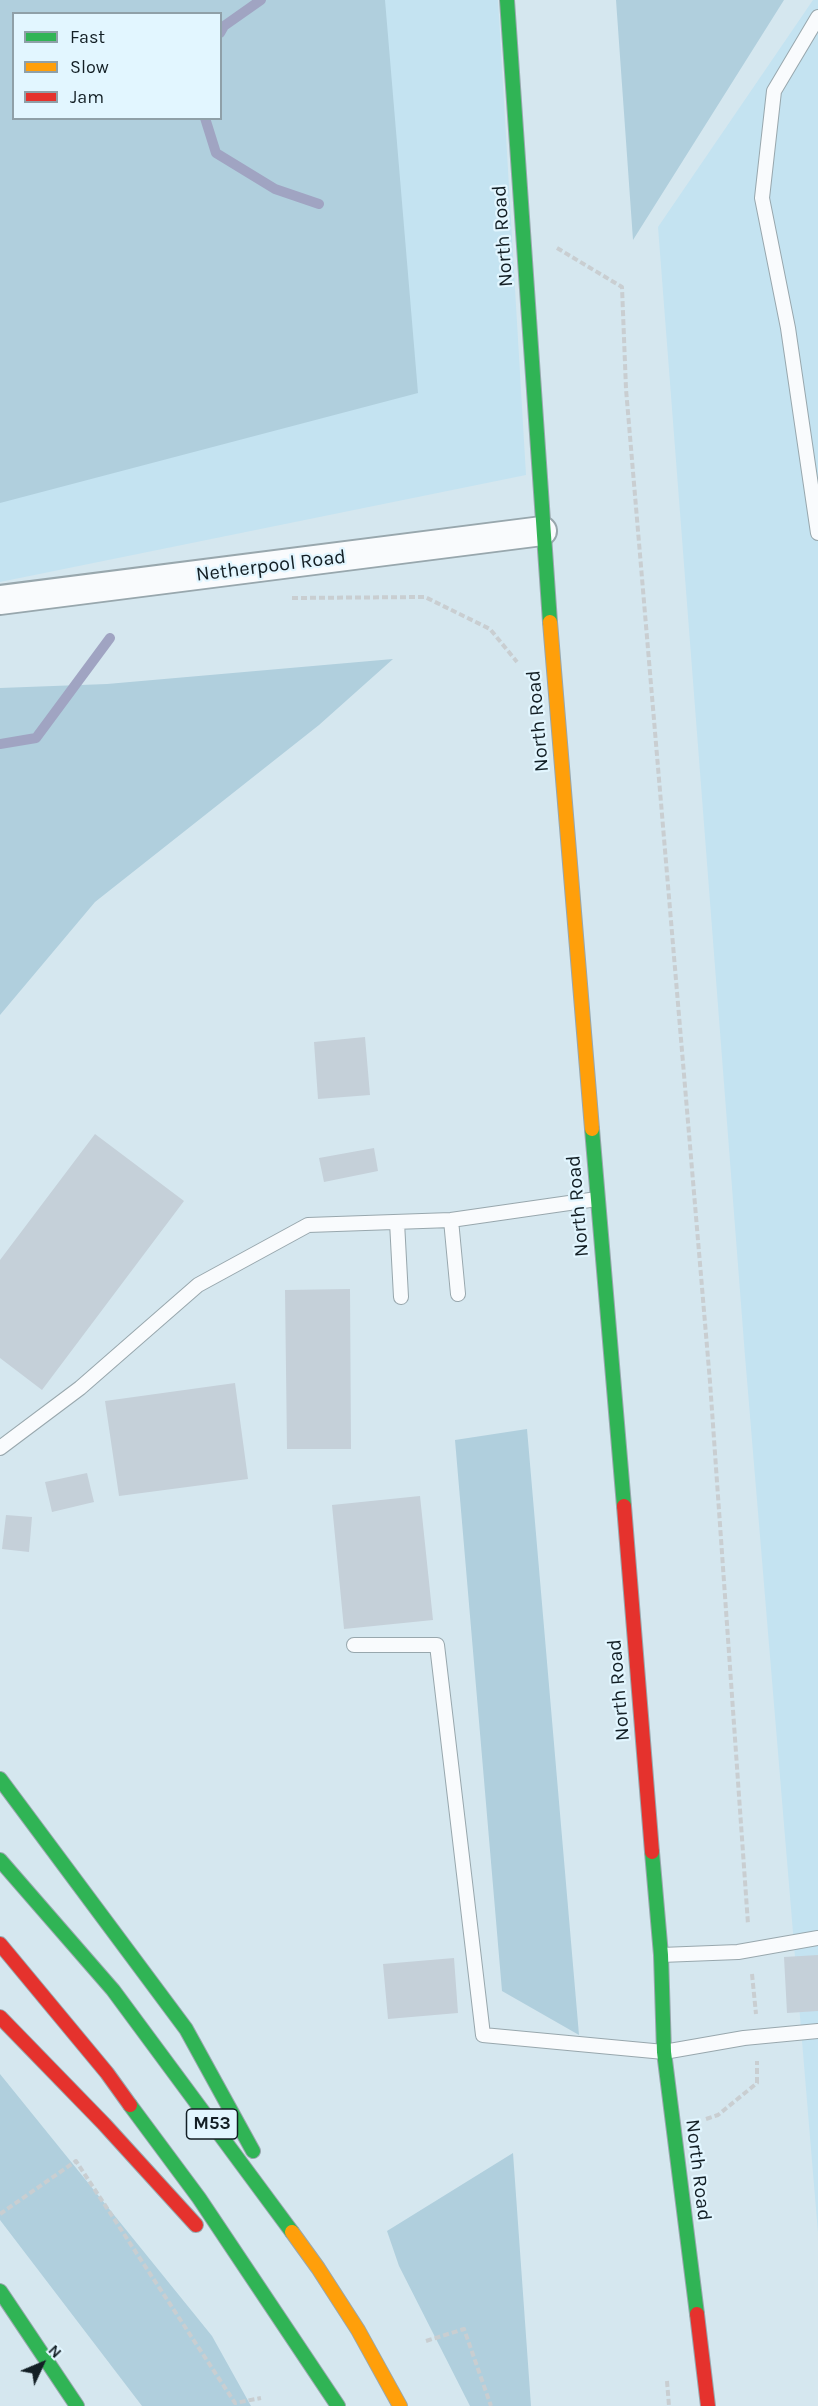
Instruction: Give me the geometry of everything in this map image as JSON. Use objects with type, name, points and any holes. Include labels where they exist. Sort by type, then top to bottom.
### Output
[{"type":"main road","name":"North Road","points":[[507,0],[542,531],[661,1955],[664,2052],[708,2406]]},
{"type":"main road","points":[[0,1779],[186,2029],[318,2268]]},
{"type":"main road","name":"M53","points":[[0,1860],[113,1990],[318,2268],[358,2330],[400,2406]]},
{"type":"main road","name":"M53","points":[[0,1944],[114,2083],[199,2198],[338,2406]]},
{"type":"main road","points":[[0,2017],[104,2124],[273,2310]]},
{"type":"main road","points":[[0,2291],[77,2406]]},
{"type":"street","name":"Netherpool Road","points":[[0,600],[542,531]]},
{"type":"lane","points":[[818,17],[774,91],[762,198],[788,328],[818,533]]},
{"type":"lane","points":[[0,1448],[80,1388],[198,1285],[308,1225],[451,1220],[597,1199]]},
{"type":"lane","points":[[451,1220],[458,1294]]},
{"type":"lane","points":[[397,1222],[401,1297]]},
{"type":"lane","points":[[354,1645],[437,1645],[483,2035],[664,2052],[758,2037],[818,2031]]},
{"type":"lane","points":[[661,1955],[750,1950],[818,1938]]},
{"type":"path","points":[[522,227],[622,288],[627,400],[710,1382],[758,2037],[757,2083],[718,2115],[674,2130]]},
{"type":"path","points":[[285,598],[425,597],[490,629],[522,669]]},
{"type":"path","points":[[0,2214],[76,2161],[235,2403],[261,2398]]},
{"type":"path","points":[[426,2341],[464,2329],[492,2406]]},
{"type":"path","points":[[666,2371],[669,2406]]},
{"type":"shaded area","points":[[0,0],[498,0],[526,475],[0,582]]},
{"type":"shaded area","points":[[0,0],[385,0],[418,393],[0,503]]},
{"type":"shaded area","points":[[616,0],[784,0],[633,240]]},
{"type":"shaded area","points":[[813,0],[818,0],[818,2233],[745,1356],[658,227]]},
{"type":"shaded area","points":[[393,659],[319,725],[95,902],[0,1015],[0,688],[107,684]]},
{"type":"shaded area","points":[[527,1429],[579,2035],[502,1991],[455,1440]]},
{"type":"shaded area","points":[[0,2074],[212,2336],[251,2406],[142,2406],[0,2220]]},
{"type":"shaded area","points":[[513,2153],[531,2406],[470,2406],[399,2266],[387,2231]]},
{"type":"building","points":[[365,1037],[370,1095],[318,1099],[314,1042]]},
{"type":"building","points":[[95,1134],[184,1201],[42,1390],[0,1358],[0,1260]]},
{"type":"building","points":[[374,1148],[378,1171],[324,1182],[319,1158]]},
{"type":"building","points":[[350,1289],[351,1449],[287,1449],[285,1290]]},
{"type":"building","points":[[235,1383],[248,1479],[119,1496],[105,1401]]},
{"type":"building","points":[[87,1473],[94,1502],[52,1512],[45,1482]]},
{"type":"building","points":[[420,1496],[433,1620],[344,1629],[332,1505]]},
{"type":"building","points":[[6,1515],[32,1517],[29,1552],[2,1549]]},
{"type":"building","points":[[818,1955],[818,2011],[787,2013],[784,1957]]},
{"type":"building","points":[[454,1958],[458,2013],[388,2019],[383,1964]]},
{"type":"waterway","points":[[222,30],[261,0]]},
{"type":"waterway","points":[[206,120],[216,153],[275,189],[319,204]]},
{"type":"waterway","points":[[0,744],[36,738],[110,638]]},
{"type":"traffic: fast","points":[[507,0],[550,622]]},
{"type":"traffic: fast","points":[[592,1129],[624,1506]]},
{"type":"traffic: fast","points":[[0,1779],[186,2029],[253,2151]]},
{"type":"traffic: fast","points":[[652,1852],[661,1955],[664,2052],[697,2314]]},
{"type":"traffic: fast","points":[[0,1860],[113,1990],[292,2232]]},
{"type":"traffic: fast","points":[[130,2105],[199,2198],[338,2406]]},
{"type":"traffic: fast","points":[[0,2291],[77,2406]]},
{"type":"traffic: slow","points":[[550,622],[592,1129]]},
{"type":"traffic: slow","points":[[292,2232],[358,2330],[400,2406]]},
{"type":"traffic: jam","points":[[624,1506],[652,1852]]},
{"type":"traffic: jam","points":[[0,1944],[107,2073],[130,2105]]},
{"type":"traffic: jam","points":[[0,2017],[104,2124],[196,2225]]},
{"type":"traffic: jam","points":[[697,2314],[708,2406]]}]
